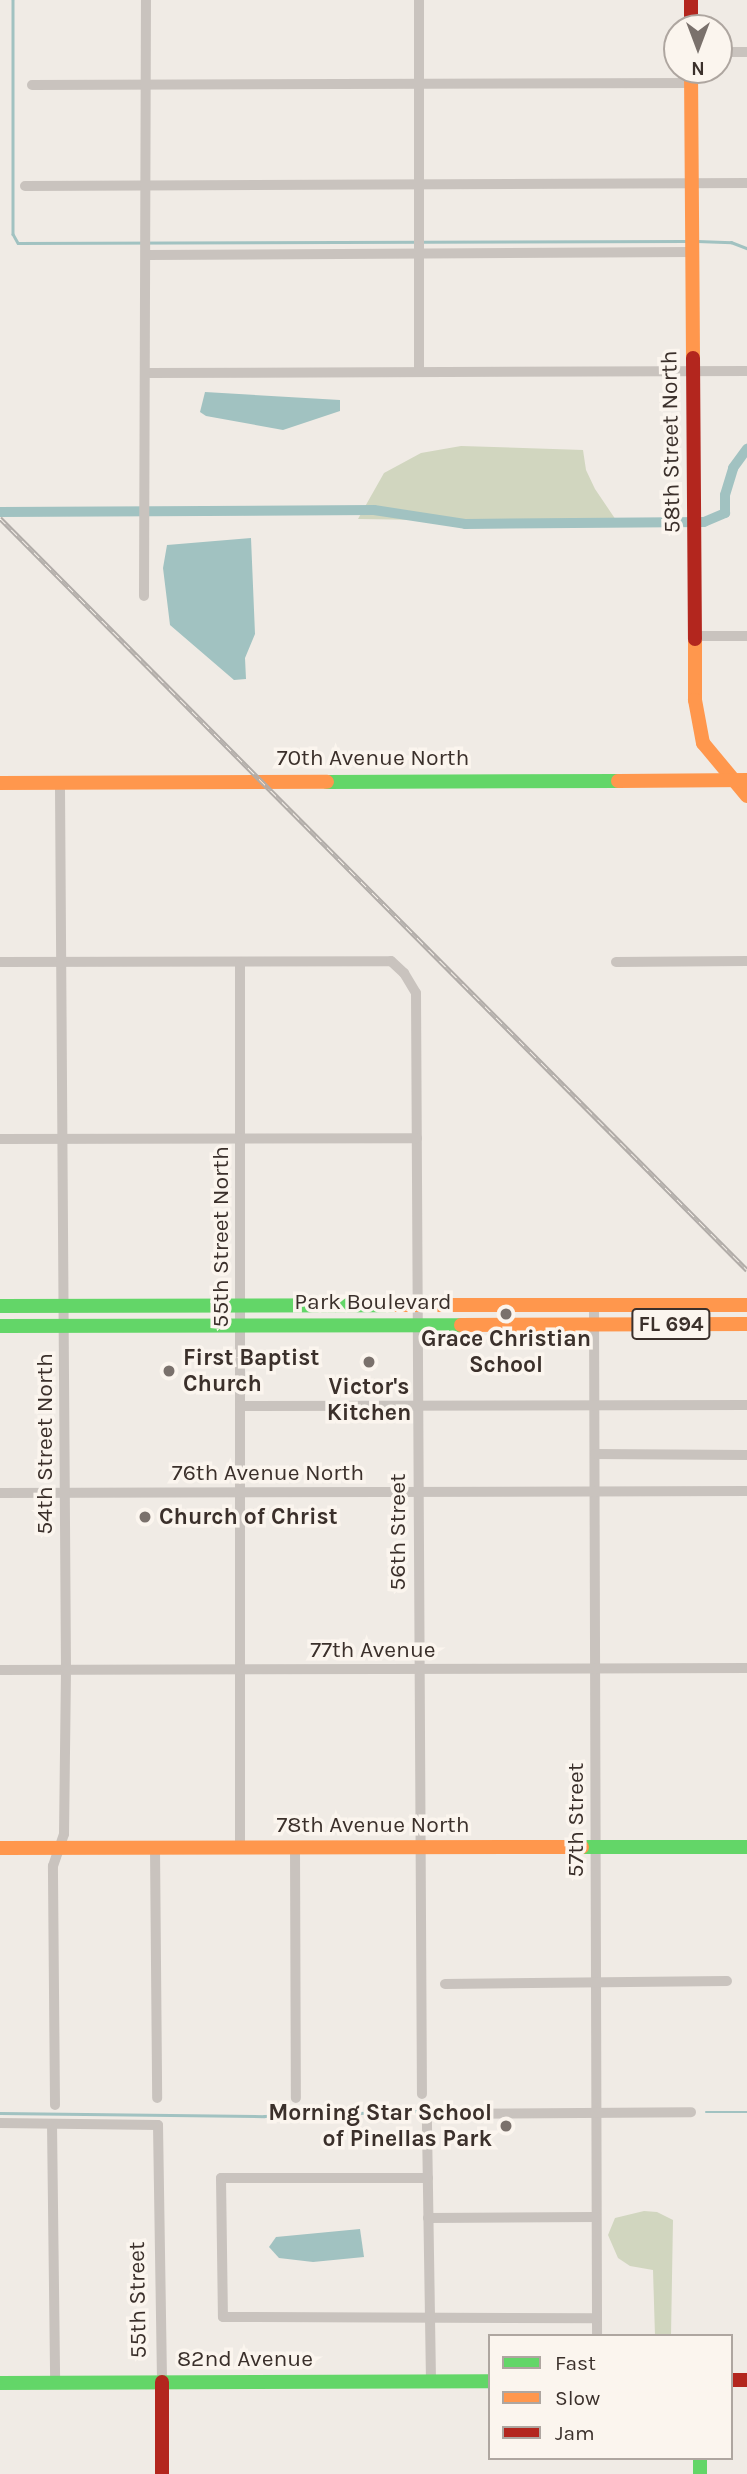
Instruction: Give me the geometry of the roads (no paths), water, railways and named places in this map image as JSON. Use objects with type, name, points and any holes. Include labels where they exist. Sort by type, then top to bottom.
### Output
[{"type":"street","points":[[144,596],[148,85],[146,0]]},
{"type":"street","points":[[419,0],[419,372]]},
{"type":"street","points":[[32,85],[419,84],[663,77]]},
{"type":"street","name":"58th Street North","points":[[691,84],[695,701],[699,729],[712,758],[740,780],[747,796]]},
{"type":"street","points":[[25,186],[747,183]]},
{"type":"street","points":[[147,252],[420,245],[691,244]]},
{"type":"street","points":[[147,373],[747,371]]},
{"type":"street","points":[[694,636],[747,636]]},
{"type":"street","name":"70th Avenue North","points":[[0,783],[740,780]]},
{"type":"street","name":"54th Street North","points":[[55,2105],[53,1866],[64,1834],[66,1670],[60,782]]},
{"type":"street","name":"56th Street","points":[[240,962],[391,961],[404,972],[416,993],[422,2094]]},
{"type":"street","points":[[616,962],[747,961]]},
{"type":"street","points":[[0,962],[240,962]]},
{"type":"street","name":"55th Street North","points":[[240,962],[240,1848]]},
{"type":"street","points":[[0,1139],[416,1138]]},
{"type":"street","name":"57th Street","points":[[594,1305],[597,2334]]},
{"type":"street","name":"Park Boulevard","points":[[0,1306],[745,1305]]},
{"type":"street","name":"Park Boulevard","points":[[0,1326],[747,1324]]},
{"type":"street","points":[[240,1406],[747,1405]]},
{"type":"street","points":[[595,1454],[747,1455]]},
{"type":"street","name":"76th Avenue North","points":[[0,1493],[747,1491]]},
{"type":"street","name":"77th Avenue","points":[[0,1670],[747,1668]]},
{"type":"street","name":"78th Avenue North","points":[[0,1849],[747,1847]]},
{"type":"street","points":[[155,1848],[157,2098]]},
{"type":"street","points":[[295,1848],[296,2098]]},
{"type":"street","points":[[445,1984],[727,1982]]},
{"type":"street","points":[[430,2381],[427,2115],[691,2112]]},
{"type":"street","points":[[0,2123],[52,2124],[55,2382]]},
{"type":"street","name":"55th Street","points":[[52,2124],[158,2125],[162,2474]]},
{"type":"street","points":[[428,2178],[221,2178],[223,2317],[596,2318]]},
{"type":"street","points":[[428,2218],[596,2217]]},
{"type":"street","name":"82nd Avenue","points":[[0,2383],[488,2381]]},
{"type":"water","points":[[205,392],[340,400],[340,411],[283,430],[206,416],[200,412]]},
{"type":"water","points":[[251,538],[255,634],[245,658],[246,679],[234,680],[170,625],[163,568],[167,545]]},
{"type":"water","points":[[360,2229],[364,2257],[313,2262],[279,2258],[269,2247],[276,2237]]},
{"type":"waterway","points":[[13,0],[13,234],[18,243],[686,241]]},
{"type":"waterway","points":[[697,241],[731,242],[747,248]]},
{"type":"waterway","points":[[0,512],[374,510],[465,524],[704,522],[725,513],[725,495],[733,468],[747,449]]},
{"type":"waterway","points":[[0,2113],[264,2116],[419,2111]]},
{"type":"waterway","points":[[706,2112],[747,2112]]},
{"type":"railway","points":[[0,518],[747,1270]]},
{"type":"place","name":"Grace Christian School","points":[[506,1314]]},
{"type":"place","name":"Victor's Kitchen","points":[[369,1362]]},
{"type":"place","name":"First Baptist Church","points":[[169,1371]]},
{"type":"place","name":"Church of Christ","points":[[145,1517]]},
{"type":"place","name":"Morning Star School of Pinellas Park","points":[[506,2126]]}]
